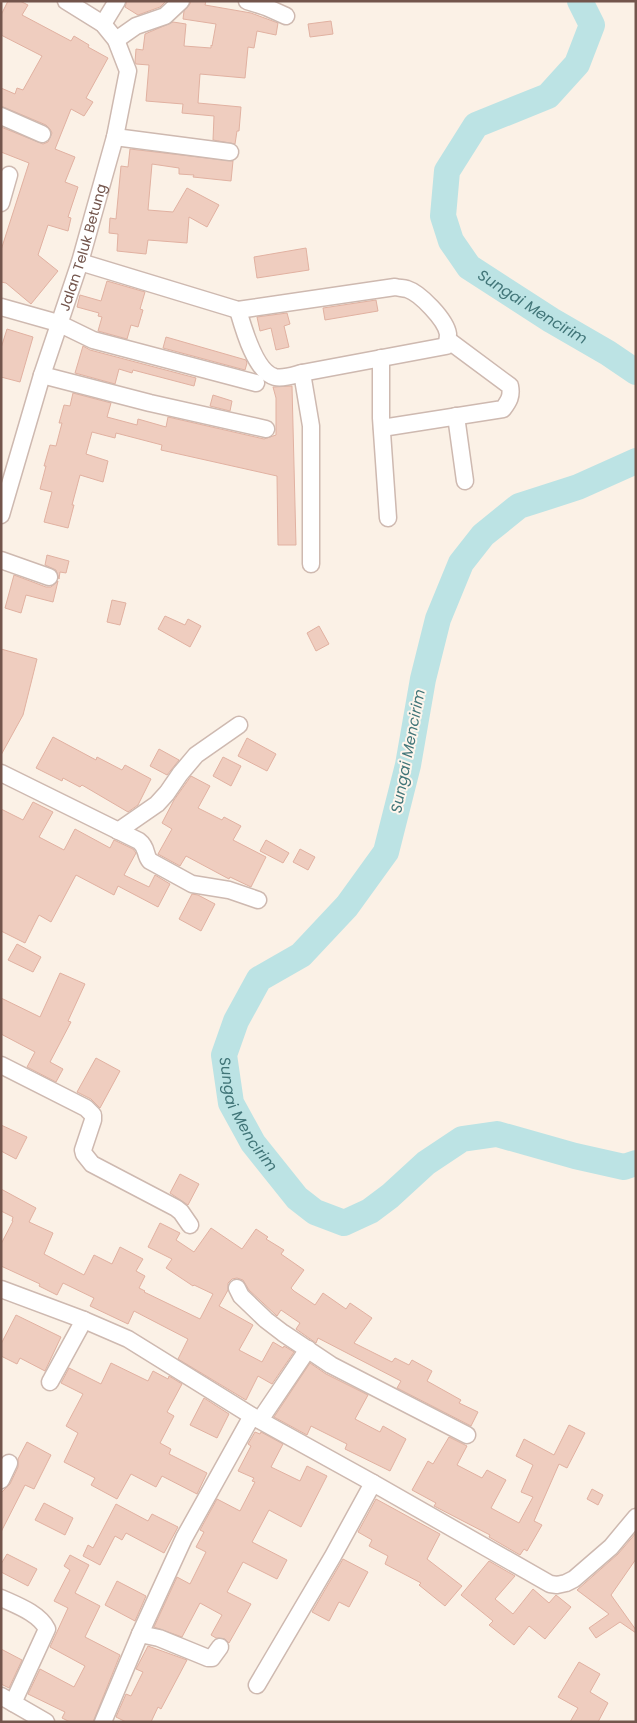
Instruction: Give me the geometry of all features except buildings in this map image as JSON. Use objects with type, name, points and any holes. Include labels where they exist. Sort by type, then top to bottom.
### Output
[{"type":"street","name":"Jalan Teluk Betung","points":[[1,515],[58,323],[80,262],[115,137],[128,71],[116,40],[103,24],[66,1]]},
{"type":"street","points":[[103,24],[117,1]]},
{"type":"street","points":[[116,40],[136,26],[165,16],[180,1]]},
{"type":"street","points":[[247,1],[286,16]]},
{"type":"street","points":[[1,116],[42,134]]},
{"type":"street","points":[[115,137],[230,152]]},
{"type":"street","points":[[1,218],[3,208],[1,204],[9,175]]},
{"type":"street","points":[[80,262],[238,310],[395,287],[407,289],[417,295],[433,310],[446,329],[448,340],[446,346],[288,377],[274,377],[258,362],[238,310]]},
{"type":"street","points":[[1,307],[58,323],[93,340],[256,383]]},
{"type":"street","points":[[382,428],[503,409],[508,403],[512,392],[510,386],[448,340]]},
{"type":"street","points":[[381,358],[382,428],[388,518]]},
{"type":"street","points":[[302,373],[311,426],[311,564]]},
{"type":"street","points":[[42,375],[150,403],[266,429]]},
{"type":"street","points":[[456,416],[465,481]]},
{"type":"street","points":[[1,560],[49,577]]},
{"type":"street","points":[[118,831],[157,804],[168,793],[180,774],[196,755],[239,725]]},
{"type":"street","points":[[1,773],[143,844],[150,861],[187,881],[198,886],[237,892],[258,900]]},
{"type":"street","points":[[1,1065],[86,1108],[93,1115],[83,1150],[87,1159],[100,1168],[176,1208],[190,1225]]},
{"type":"street","points":[[237,1288],[241,1296],[266,1320],[330,1364],[468,1435]]},
{"type":"street","points":[[3,1294],[84,1320],[128,1339],[256,1418],[374,1483],[543,1581],[557,1585],[574,1579],[611,1547],[636,1517]]},
{"type":"street","points":[[50,1382],[84,1320]]},
{"type":"street","points":[[104,1722],[140,1634],[184,1538],[256,1418],[308,1349]]},
{"type":"street","points":[[1,1480],[9,1463]]},
{"type":"street","points":[[257,1685],[374,1483]]},
{"type":"street","points":[[1,1598],[36,1617],[44,1624],[46,1629],[7,1699],[46,1722]]},
{"type":"street","points":[[140,1634],[159,1638],[208,1658],[212,1658],[220,1647]]},
{"type":"waterway","name":"Sungai Mencirim","points":[[580,1],[592,25],[577,64],[548,96],[476,125],[447,171],[443,216],[451,241],[469,267],[636,372]]},
{"type":"waterway","name":"Sungai Mencirim","points":[[636,461],[578,487],[519,506],[483,535],[461,563],[438,619],[423,679],[408,765],[386,852],[347,906],[301,955],[259,979],[236,1021],[224,1055],[231,1103],[253,1143],[297,1198],[315,1212],[344,1223],[370,1211],[390,1196],[426,1163],[462,1139],[497,1134],[575,1156],[624,1167],[636,1163]]}]
